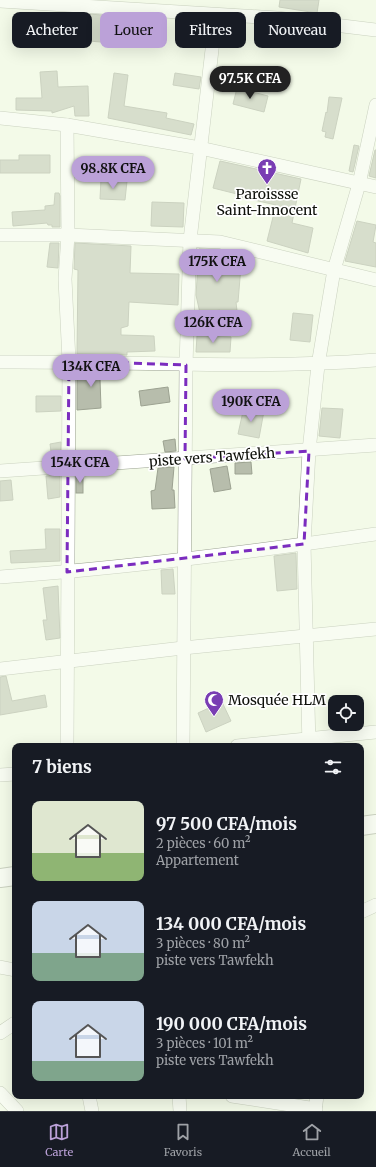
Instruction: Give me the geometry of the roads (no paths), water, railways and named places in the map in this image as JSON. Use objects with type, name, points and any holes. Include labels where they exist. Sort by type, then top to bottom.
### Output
[{"type":"street","points":[[0,1],[175,12]]},
{"type":"street","points":[[246,16],[277,18],[376,30]]},
{"type":"street","points":[[183,743],[186,365],[190,240],[212,48]]},
{"type":"street","points":[[309,742],[305,635],[304,544],[309,451],[318,365],[334,270],[359,184],[376,105]]},
{"type":"street","points":[[0,118],[67,125],[200,148],[376,187]]},
{"type":"street","points":[[67,125],[68,235],[65,279],[69,362],[67,743]]},
{"type":"street","points":[[0,235],[68,235],[228,243],[376,280]]},
{"type":"street","points":[[0,362],[186,365],[318,365],[376,360]]},
{"type":"street","name":"piste vers Tawfekh","points":[[0,471],[309,451],[376,445]]},
{"type":"street","points":[[0,577],[67,572],[184,559],[376,534]]},
{"type":"street","points":[[0,669],[305,635],[376,629]]},
{"type":"street","points":[[291,743],[309,742],[376,732]]},
{"type":"street","points":[[0,776],[12,774]]},
{"type":"street","points":[[364,826],[376,824]]},
{"type":"street","points":[[0,878],[12,876]]},
{"type":"street","points":[[364,911],[376,905]]},
{"type":"street","points":[[0,967],[12,969]]},
{"type":"street","points":[[0,1033],[12,1025]]},
{"type":"street","points":[[2,1095],[2,1111]]},
{"type":"street","points":[[2,1095],[17,1111]]},
{"type":"street","points":[[90,1099],[92,1111]]},
{"type":"street","points":[[179,1099],[180,1111]]},
{"type":"street","points":[[260,1099],[316,1105]]},
{"type":"place","name":"Paroissse Saint-Innocent","points":[[267,185]]},
{"type":"place","name":"Mosquée HLM","points":[[214,717]]}]
